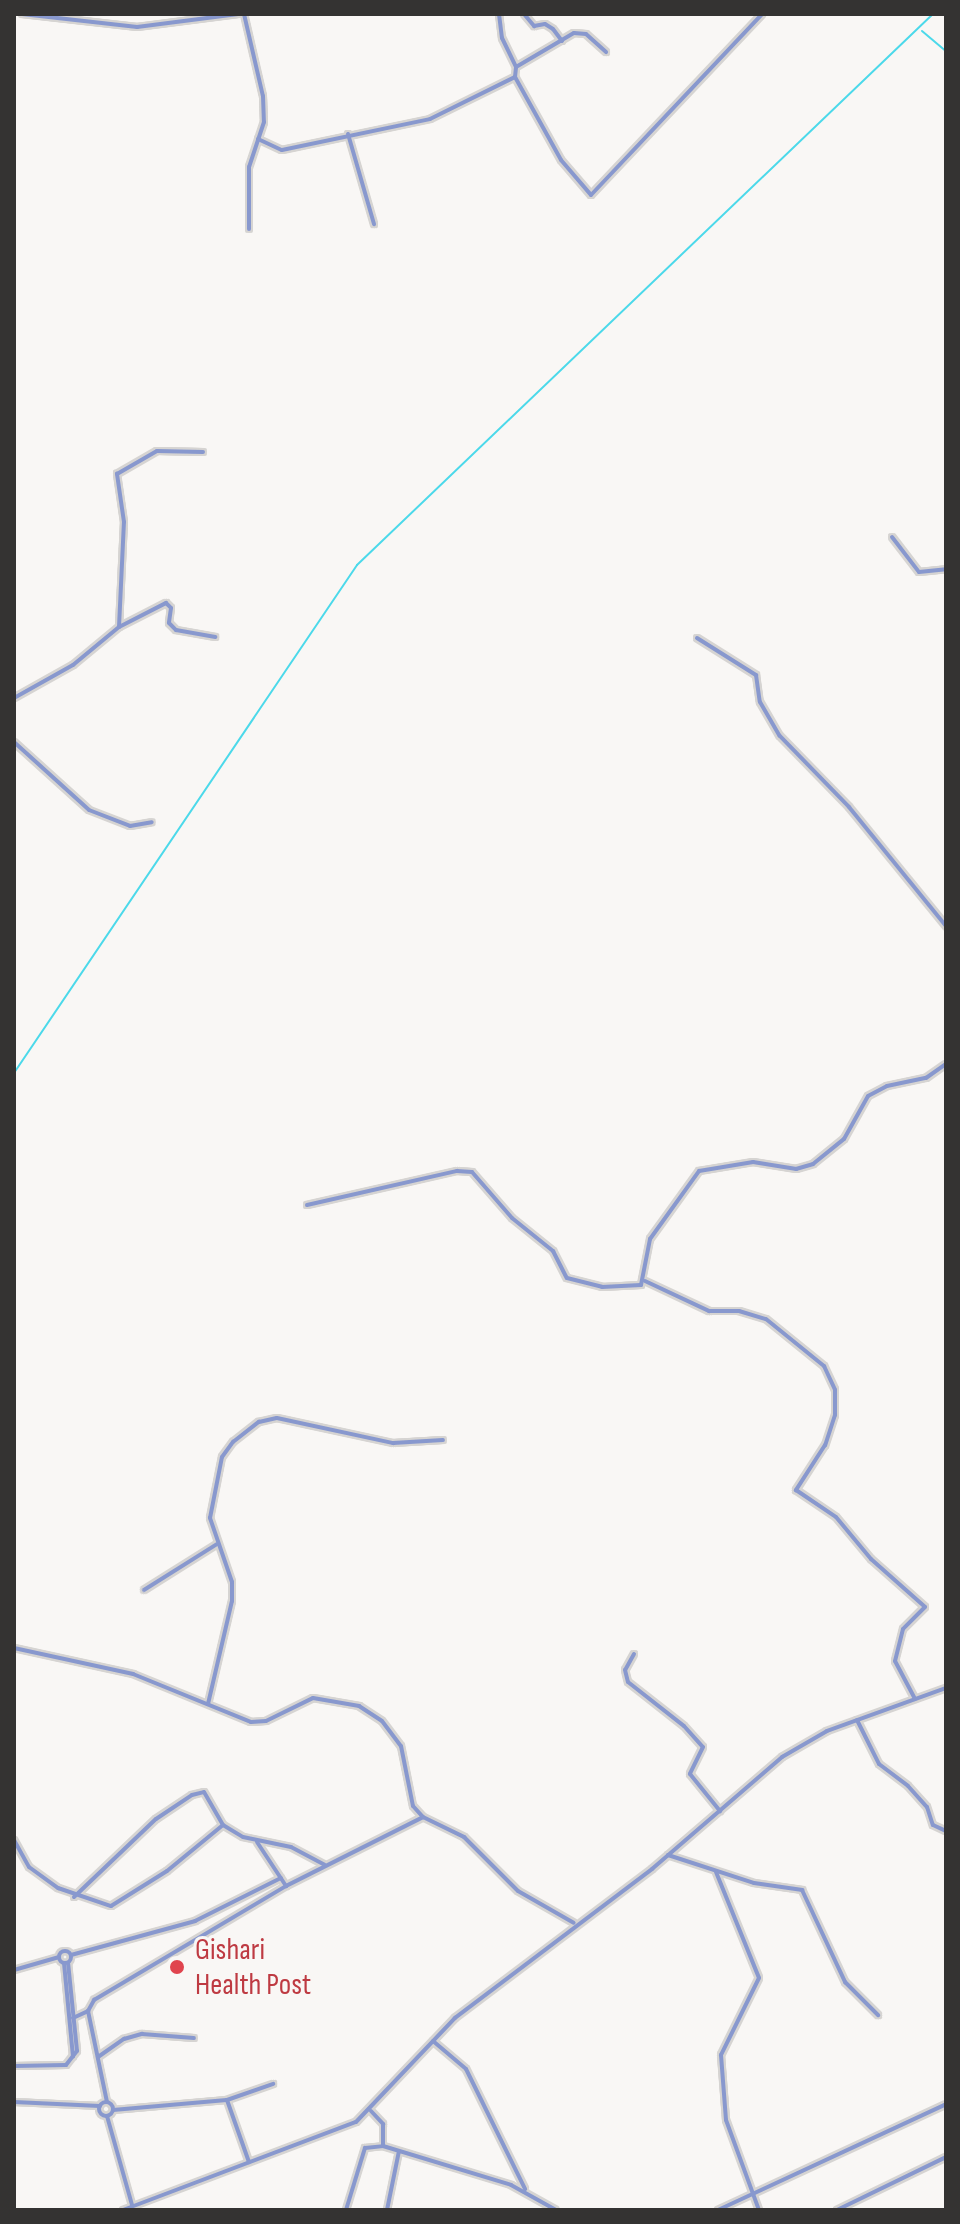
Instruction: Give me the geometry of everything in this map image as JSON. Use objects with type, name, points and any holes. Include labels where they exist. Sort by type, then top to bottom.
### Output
[{"type":"street","points":[[22,14],[137,27],[241,14],[263,96],[258,139],[249,167],[249,229]]},
{"type":"street","points":[[499,14],[502,38],[516,67],[515,77],[561,160],[591,195],[762,14]]},
{"type":"street","points":[[524,14],[531,24],[553,29],[562,41]]},
{"type":"street","points":[[516,67],[580,32],[606,52]]},
{"type":"street","points":[[258,139],[282,150],[430,119],[515,77]]},
{"type":"street","points":[[348,134],[374,224]]},
{"type":"street","points":[[119,627],[124,522],[115,477],[157,451],[203,452]]},
{"type":"street","points":[[892,537],[919,572],[946,569]]},
{"type":"street","points":[[14,698],[73,665],[119,627],[166,603],[171,608],[169,623],[176,630],[215,637]]},
{"type":"street","points":[[697,638],[756,675],[760,702],[780,736],[849,807],[946,926]]},
{"type":"street","points":[[14,742],[89,810],[130,826],[152,822]]},
{"type":"street","points":[[645,1281],[650,1239],[699,1171],[753,1162],[796,1169],[813,1164],[844,1139],[868,1096],[887,1086],[928,1078],[946,1064]]},
{"type":"street","points":[[307,1205],[472,1172],[512,1218],[553,1251],[567,1278],[613,1288],[645,1281],[709,1311],[739,1311],[766,1319],[824,1366],[835,1390],[835,1415],[825,1445],[796,1490],[836,1517],[871,1559],[925,1607],[903,1629],[895,1661],[915,1699]]},
{"type":"street","points":[[208,1704],[232,1612],[232,1582],[210,1518],[222,1457],[259,1422],[277,1418],[393,1443],[443,1440]]},
{"type":"street","points":[[144,1590],[217,1544]]},
{"type":"street","points":[[14,1648],[103,1665],[259,1723],[313,1698],[359,1706],[382,1721],[401,1746],[413,1806],[423,1817],[464,1837],[518,1891],[574,1923]]},
{"type":"street","points":[[634,1654],[625,1670],[628,1682],[703,1747],[690,1774],[720,1811]]},
{"type":"street","points":[[123,2210],[335,2132],[371,2111],[433,2041],[574,1923],[668,1855],[803,1742],[946,1688]]},
{"type":"street","points":[[857,1720],[876,1761],[923,1802],[933,1825],[946,1831]]},
{"type":"street","points":[[74,1897],[156,1819],[192,1795],[208,1796],[223,1825],[257,1842],[291,1847],[325,1865]]},
{"type":"street","points":[[73,2018],[88,2011],[94,2000],[286,1886],[423,1817]]},
{"type":"street","points":[[14,1840],[16,1850],[32,1870],[74,1897],[119,1903],[223,1825]]},
{"type":"street","points":[[257,1842],[286,1886]]},
{"type":"street","points":[[668,1855],[716,1872],[802,1890],[845,1982],[878,2015]]},
{"type":"street","points":[[716,1872],[759,1978],[721,2055],[726,2120],[759,2210]]},
{"type":"street","points":[[73,2057],[66,1963],[71,1955],[195,1921],[281,1878]]},
{"type":"street","points":[[14,1970],[59,1957],[64,1951],[71,1955]]},
{"type":"street","points":[[14,2066],[66,2065],[73,2057],[73,2018],[66,1963],[59,1957]]},
{"type":"street","points":[[88,2011],[107,2102],[113,2110]]},
{"type":"street","points":[[98,2057],[124,2039],[142,2034],[194,2038]]},
{"type":"street","points":[[433,2041],[466,2069],[526,2191]]},
{"type":"street","points":[[107,2116],[113,2110],[227,2100],[273,2084]]},
{"type":"street","points":[[227,2100],[249,2162]]},
{"type":"street","points":[[14,2102],[100,2106],[107,2102]]},
{"type":"street","points":[[718,2210],[946,2104]]},
{"type":"street","points":[[100,2106],[107,2116],[132,2205]]},
{"type":"street","points":[[371,2111],[383,2124],[383,2146]]},
{"type":"street","points":[[346,2210],[365,2148],[383,2146],[526,2191],[556,2210]]},
{"type":"street","points":[[387,2210],[399,2151]]},
{"type":"street","points":[[837,2210],[946,2157]]},
{"type":"waterway","points":[[14,1073],[357,565],[933,14]]},
{"type":"waterway","points":[[922,31],[946,51]]},
{"type":"place","name":"Gishari Health Post","points":[[177,1967]]}]
